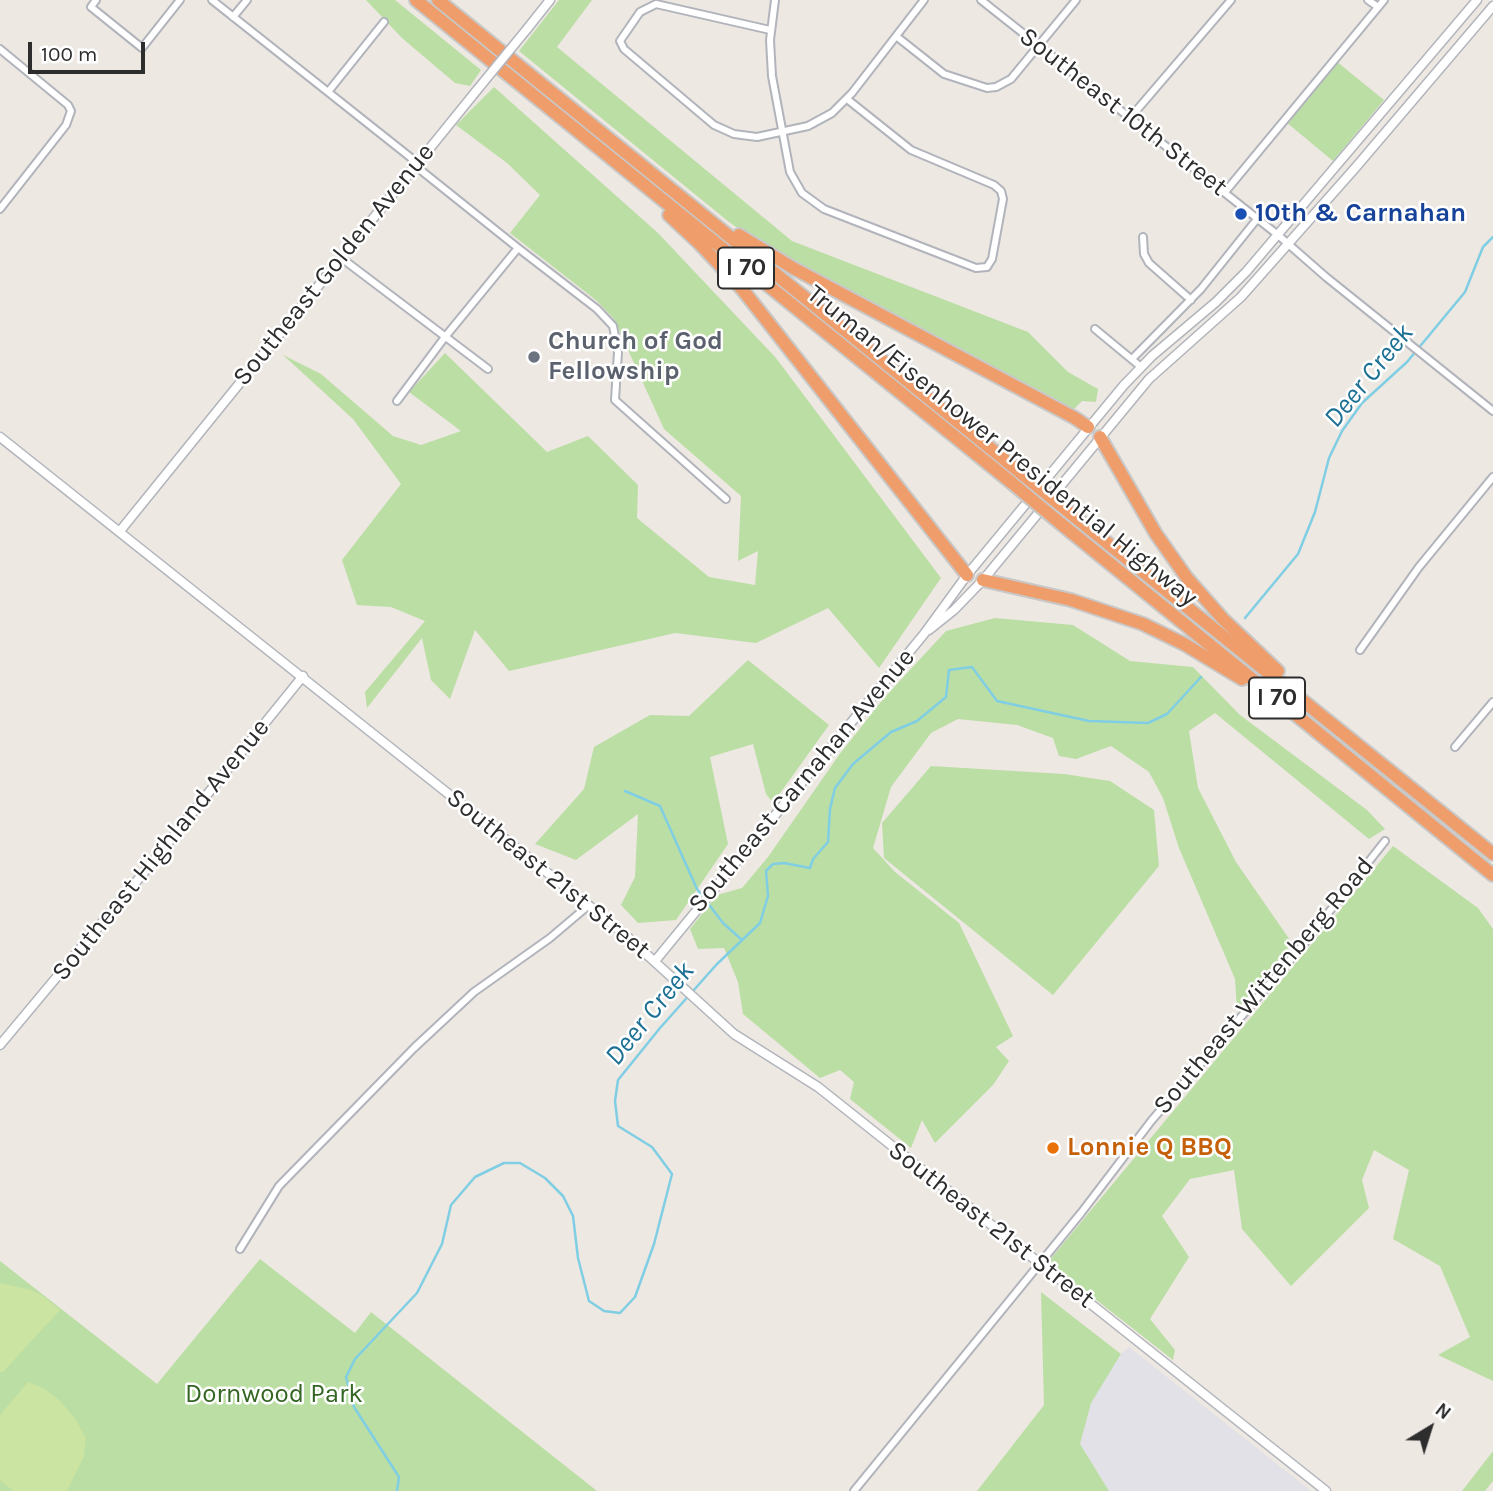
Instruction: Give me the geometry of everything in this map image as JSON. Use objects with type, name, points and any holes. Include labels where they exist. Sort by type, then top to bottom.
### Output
[{"type":"highway","name":"Truman/Eisenhower Presidential Highway","points":[[416,0],[1493,875]]},
{"type":"highway","name":"Truman/Eisenhower Presidential Highway","points":[[438,0],[1493,854]]},
{"type":"highway","points":[[589,140],[635,187],[700,244],[742,289],[967,575]]},
{"type":"highway","points":[[666,185],[749,242],[793,268],[1088,427]]},
{"type":"highway","points":[[1100,437],[1168,552],[1205,600],[1244,640],[1306,695],[1346,737]]},
{"type":"highway","points":[[983,580],[1071,600],[1143,624],[1222,666],[1305,721]]},
{"type":"street","points":[[96,0],[91,7],[142,48],[180,0]]},
{"type":"street","points":[[212,0],[597,309],[613,326],[618,352],[615,400],[726,499]]},
{"type":"street","points":[[233,17],[247,0]]},
{"type":"street","name":"Southeast Golden Avenue","points":[[120,531],[550,0]]},
{"type":"street","points":[[775,0],[770,30],[772,76],[791,176],[802,193],[816,204],[976,268],[987,267],[992,259],[1003,199],[1001,191],[994,185],[911,150],[847,99]]},
{"type":"street","points":[[770,30],[656,4],[640,12],[620,41],[624,49],[720,128],[757,137],[820,121],[847,99],[924,0]]},
{"type":"street","name":"Southeast 10th Street","points":[[981,0],[1278,234],[1493,411]]},
{"type":"street","points":[[896,36],[944,74],[988,88],[1007,82],[1076,0]]},
{"type":"street","points":[[1130,118],[1231,0]]},
{"type":"street","points":[[1368,0],[1378,8]]},
{"type":"street","points":[[1225,192],[1384,0]]},
{"type":"street","name":"Southeast Carnahan Avenue","points":[[654,961],[924,634],[967,575],[1088,427],[1141,367],[1230,288],[1476,0]]},
{"type":"street","name":"Southeast Carnahan Avenue","points":[[924,634],[954,610],[983,580],[1149,379],[1227,310],[1356,167],[1493,6]]},
{"type":"street","points":[[328,92],[384,22]]},
{"type":"street","points":[[0,50],[68,105],[71,111],[66,125],[0,209]]},
{"type":"street","points":[[1132,359],[1191,300],[1257,219]]},
{"type":"street","points":[[1143,237],[1144,254],[1149,263],[1191,300]]},
{"type":"street","points":[[397,401],[518,248]]},
{"type":"street","points":[[340,257],[488,369]]},
{"type":"street","points":[[1095,329],[1141,367]]},
{"type":"street","points":[[1088,427],[1100,437]]},
{"type":"street","name":"Southeast 21st Street","points":[[0,437],[589,905],[673,978],[704,1009],[742,1039],[818,1087],[1326,1491]]},
{"type":"street","points":[[1360,650],[1419,567],[1493,477]]},
{"type":"street","points":[[967,575],[983,580]]},
{"type":"street","name":"Southeast Highland Avenue","points":[[0,1045],[303,676]]},
{"type":"street","points":[[1455,747],[1493,702]]},
{"type":"street","name":"Southeast Wittenberg Road","points":[[854,1491],[1081,1213],[1152,1121],[1303,944],[1385,841]]},
{"type":"street","points":[[240,1249],[279,1186],[414,1048],[474,992],[550,938],[589,905]]},
{"type":"shaded area","points":[[1129,1347],[1311,1491],[1109,1491],[1080,1444],[1090,1403],[1121,1354]]},
{"type":"green space","points":[[366,0],[395,0],[481,70],[470,86],[455,83],[402,38]]},
{"type":"green space","points":[[559,0],[592,0],[557,47],[792,241],[1028,332],[1068,372],[1098,389],[1096,402],[1082,401],[1073,410],[762,245],[729,222],[519,51]]},
{"type":"green space","points":[[1336,61],[1384,100],[1333,161],[1286,122]]},
{"type":"green space","points":[[494,87],[658,233],[776,358],[941,578],[879,668],[828,608],[756,643],[675,633],[509,671],[475,630],[450,699],[431,680],[422,638],[367,708],[365,692],[425,621],[391,607],[357,605],[342,560],[401,484],[353,419],[283,355],[321,374],[393,436],[421,445],[461,431],[409,392],[445,353],[547,452],[588,436],[638,485],[637,518],[709,577],[755,585],[758,551],[738,561],[741,496],[664,429],[614,319],[597,301],[510,233],[540,195],[507,163],[456,125]]},
{"type":"green space","points":[[995,618],[1073,625],[1130,661],[1193,667],[1240,715],[1367,810],[1385,829],[1369,839],[1215,713],[1189,731],[1198,788],[1236,862],[1292,943],[1237,1010],[1235,979],[1179,848],[1163,798],[1149,772],[1111,746],[1076,759],[1059,756],[1053,738],[1017,725],[958,719],[931,733],[891,787],[873,848],[895,872],[959,923],[1013,1036],[996,1047],[1009,1061],[993,1085],[935,1143],[922,1120],[911,1148],[850,1099],[854,1082],[840,1070],[820,1078],[743,1014],[738,982],[724,948],[698,949],[690,929],[717,895],[742,888],[768,857],[839,755],[884,698],[946,631]]},
{"type":"green space","points":[[748,660],[829,725],[773,803],[766,794],[753,744],[710,757],[728,844],[676,920],[638,923],[621,905],[635,877],[638,814],[576,860],[535,844],[584,789],[594,747],[650,715],[689,716]]},
{"type":"green space","points":[[931,766],[1064,774],[1110,781],[1154,810],[1159,866],[1053,995],[884,858],[882,823]]},
{"type":"green space","points":[[1393,846],[1478,908],[1493,929],[1493,1381],[1438,1355],[1470,1337],[1440,1266],[1393,1239],[1409,1170],[1374,1150],[1362,1180],[1369,1208],[1291,1286],[1242,1229],[1234,1170],[1190,1179],[1162,1216],[1189,1257],[1150,1319],[1175,1350],[1173,1360],[1048,1262]]},
{"type":"green space","name":"Dornwood Park","points":[[260,1259],[355,1333],[371,1312],[597,1491],[0,1491],[0,1261],[157,1384]]},
{"type":"green space","points":[[0,1283],[31,1290],[60,1310],[3,1372],[0,1372]]},
{"type":"green space","points":[[1041,1292],[1121,1354],[1091,1403],[1080,1444],[1109,1491],[977,1491],[1044,1405]]},
{"type":"green space","points":[[28,1382],[45,1389],[60,1401],[74,1417],[86,1438],[84,1456],[67,1491],[13,1491],[0,1480],[0,1415]]},
{"type":"green space","points":[[1493,1451],[1493,1481],[1485,1491],[1462,1491]]},
{"type":"waterway","name":"Deer Creek","points":[[1245,618],[1298,554],[1315,512],[1329,458],[1342,431],[1362,403],[1407,362],[1465,292],[1483,247],[1493,237]]},
{"type":"waterway","name":"Deer Creek","points":[[397,1491],[399,1477],[354,1407],[346,1377],[355,1359],[417,1293],[442,1244],[451,1205],[475,1177],[504,1163],[520,1163],[545,1178],[563,1196],[573,1216],[578,1258],[589,1301],[604,1311],[620,1313],[635,1297],[654,1244],[672,1174],[652,1147],[618,1126],[615,1101],[618,1080],[717,964],[760,923],[768,896],[766,871],[773,864],[784,863],[810,868],[813,859],[828,842],[830,809],[835,788],[853,764],[891,732],[917,721],[946,697],[949,670],[972,667],[997,701],[1089,721],[1148,723],[1167,714],[1201,677]]},
{"type":"waterway","points":[[625,791],[660,806],[697,889],[723,923],[742,940]]},
{"type":"place","name":"10th & Carnahan","points":[[1241,214]]},
{"type":"place","name":"Church of God Fellowship","points":[[534,357]]},
{"type":"place","name":"Lonnie Q BBQ","points":[[1053,1148]]}]
